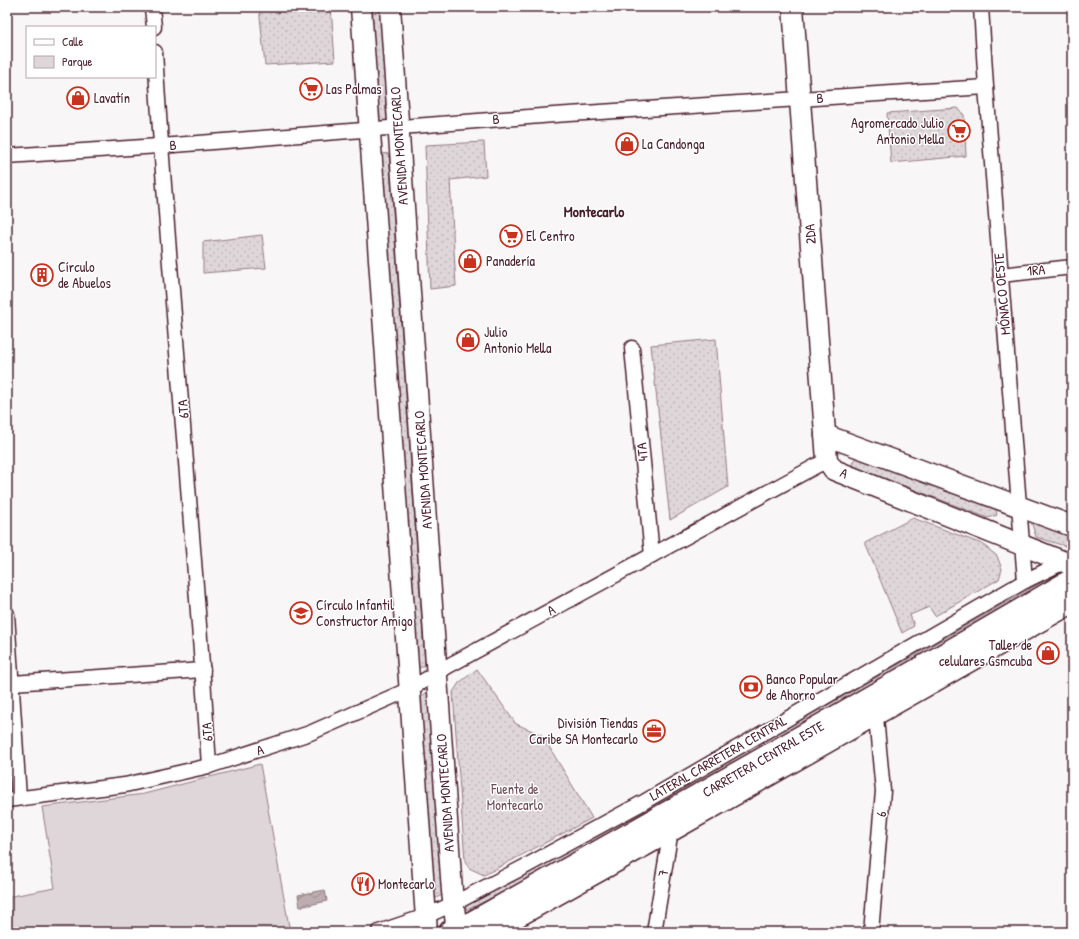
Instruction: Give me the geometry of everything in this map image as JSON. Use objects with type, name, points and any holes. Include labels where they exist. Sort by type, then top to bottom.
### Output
[{"type":"main road","name":"AVENIDA MONTECARLO","points":[[361,7],[368,129],[426,924]]},
{"type":"main road","name":"AVENIDA MONTECARLO","points":[[390,7],[455,931]]},
{"type":"main road","name":"2DA","points":[[793,7],[827,460]]},
{"type":"main road","name":"A","points":[[825,434],[1072,526]]},
{"type":"main road","name":"A","points":[[827,460],[834,470],[1070,566]]},
{"type":"main road","name":"CARRETERA CENTRAL ESTE","points":[[874,705],[1070,566]]},
{"type":"main road","name":"CARRETERA CENTRAL ESTE","points":[[488,932],[668,822],[874,705],[1072,602]]},
{"type":"main road","name":"CARRETERA CENTRAL ESTE","points":[[455,931],[668,822]]},
{"type":"street","points":[[152,7],[154,26]]},
{"type":"street","name":"MÓNACO OESTE","points":[[981,7],[1018,507],[1025,582]]},
{"type":"street","name":"6TA","points":[[156,68],[203,670],[209,766]]},
{"type":"street","name":"B","points":[[7,156],[161,146],[398,126],[986,87]]},
{"type":"street","name":"1RA","points":[[1001,275],[1072,267]]},
{"type":"street","name":"4TA","points":[[632,348],[652,555]]},
{"type":"street","name":"A","points":[[13,799],[125,785],[209,766],[310,733],[410,689],[827,460]]},
{"type":"street","name":"LATERAL CARRETERA CENTRAL","points":[[379,932],[426,924],[453,904],[642,802],[1025,582],[1070,566]]},
{"type":"street","points":[[7,614],[12,683],[13,799]]},
{"type":"street","points":[[12,683],[203,670]]},
{"type":"street","name":"6","points":[[871,932],[883,791],[874,705]]},
{"type":"street","name":"7","points":[[654,932],[668,822]]},
{"type":"green space","points":[[259,7],[331,7],[335,61],[265,65]]},
{"type":"green space","points":[[371,7],[380,7],[387,123],[377,124]]},
{"type":"green space","points":[[958,108],[964,115],[966,156],[891,163],[887,113]]},
{"type":"green space","points":[[484,142],[486,176],[450,180],[456,286],[430,289],[425,145]]},
{"type":"green space","points":[[380,153],[389,154],[425,665],[417,669]]},
{"type":"green space","points":[[262,235],[266,268],[203,273],[203,242]]},
{"type":"green space","points":[[716,339],[728,487],[670,520],[651,345]]},
{"type":"green space","points":[[856,457],[992,506],[996,510],[997,515],[988,518],[855,467],[852,463]]},
{"type":"green space","points":[[913,518],[982,544],[997,556],[1002,569],[999,579],[935,616],[929,607],[910,615],[914,626],[902,633],[865,543]]},
{"type":"green space","points":[[1031,521],[1072,536],[1072,546],[1068,547],[1036,537]]},
{"type":"green space","points":[[1054,575],[1061,578],[539,874],[467,910],[465,905],[614,825],[761,743]]},
{"type":"green space","name":"Fuente de Montecarlo","points":[[477,669],[516,724],[542,735],[592,818],[484,875],[469,868],[465,861],[453,692],[459,683]]},
{"type":"green space","points":[[428,691],[442,895],[434,899],[419,699]]},
{"type":"green space","points":[[260,764],[290,932],[7,932],[7,897],[55,888],[42,807],[144,794]]},
{"type":"water","points":[[325,890],[327,901],[300,907],[298,895]]},
{"type":"place","name":"Las Palmas","points":[[311,89]]},
{"type":"place","name":"Lavatín","points":[[78,98]]},
{"type":"place","name":"Agromercado Julio Antonio Mella","points":[[959,131]]},
{"type":"place","name":"La Candonga","points":[[627,144]]},
{"type":"place","name":"El Centro","points":[[511,236]]},
{"type":"place","name":"Panadería","points":[[470,261]]},
{"type":"place","name":"Círculo de Abuelos","points":[[42,275]]},
{"type":"place","name":"Julio Antonio Mella","points":[[468,340]]},
{"type":"place","name":"Círculo Infantil Constructor Amigo","points":[[301,613]]},
{"type":"place","name":"Taller de celulares Gsmcuba","points":[[1048,653]]},
{"type":"place","name":"Banco Popular de Ahorro","points":[[751,687]]},
{"type":"place","name":"División Tiendas Caribe SA Montecarlo","points":[[654,731]]},
{"type":"place","name":"Montecarlo","points":[[363,884]]},
{"type":"district","name":"Montecarlo","points":[[594,212]]}]
